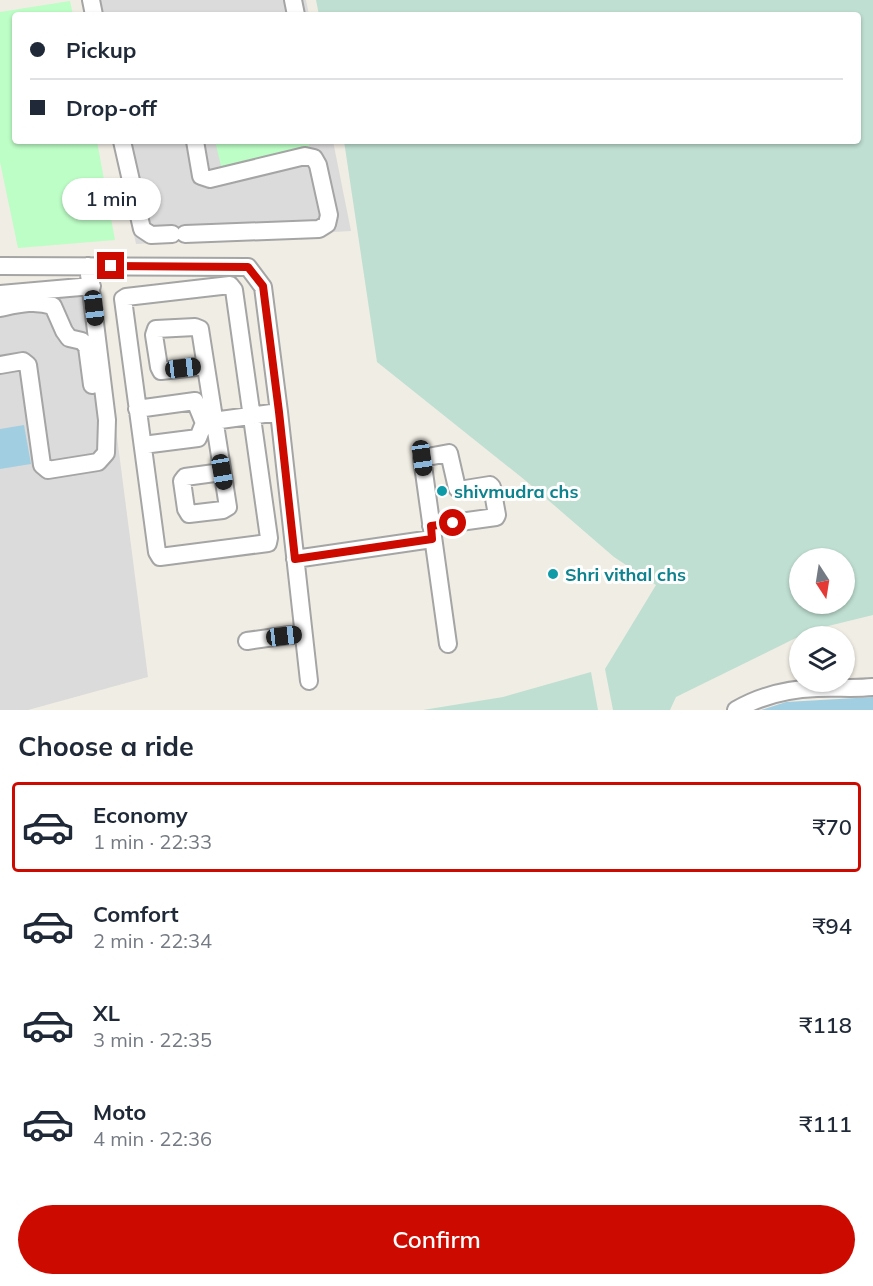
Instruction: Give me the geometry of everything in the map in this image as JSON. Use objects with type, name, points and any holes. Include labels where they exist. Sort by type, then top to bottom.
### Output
[{"type":"street","points":[[123,144],[142,229],[151,235],[319,229],[327,224],[329,215],[318,165],[314,158],[305,156],[210,179],[201,176],[196,144]]},
{"type":"street","points":[[0,266],[248,267],[263,286],[309,681]]},
{"type":"street","points":[[0,365],[23,361],[28,365],[42,465],[48,470],[98,462],[106,453],[107,420],[88,266]]},
{"type":"street","points":[[230,285],[234,290],[253,416],[268,543],[160,556],[157,552],[123,299],[185,289],[230,285]]},
{"type":"street","points":[[0,294],[92,286]]},
{"type":"street","points":[[0,308],[29,302],[41,302],[53,306],[69,338],[82,341],[87,347],[97,424]]},
{"type":"street","points":[[205,366],[209,422],[222,472]]},
{"type":"street","points":[[137,409],[195,401],[209,422]]},
{"type":"street","points":[[142,445],[198,438],[209,422],[279,412]]},
{"type":"street","points":[[295,559],[432,532],[496,517],[492,487],[490,485],[459,490],[449,453],[422,458],[432,532],[448,644]]},
{"type":"street","points":[[247,641],[303,633]]},
{"type":"street","points":[[736,710],[748,703],[785,691],[873,687]]},
{"type":"shaded area","points":[[94,0],[306,0],[308,12],[88,12]]},
{"type":"shaded area","points":[[115,144],[334,144],[351,231],[136,244]]},
{"type":"shaded area","points":[[97,282],[148,677],[28,710],[0,710],[0,284]]},
{"type":"green space","points":[[316,0],[873,0],[873,615],[828,626],[789,626],[789,641],[676,697],[670,710],[613,710],[605,669],[656,585],[614,557],[526,481],[377,362],[344,144],[861,144],[861,12],[318,12]]},
{"type":"green space","points":[[70,1],[72,12],[12,12],[12,144],[98,144],[115,240],[18,248],[0,162],[0,12]]},
{"type":"green space","points":[[216,144],[309,144],[310,149],[222,170]]},
{"type":"green space","points":[[591,672],[598,710],[423,710],[503,697]]},
{"type":"water","points":[[24,425],[31,464],[0,469],[0,429]]},
{"type":"water","points":[[873,697],[873,710],[761,710],[786,702]]},
{"type":"place","name":"shivmudra chs","points":[[442,491]]},
{"type":"place","name":"Shri vithal chs","points":[[553,574]]},
{"type":"route","points":[[111,266],[248,267],[263,286],[295,559],[432,539],[431,526],[453,523]]}]
